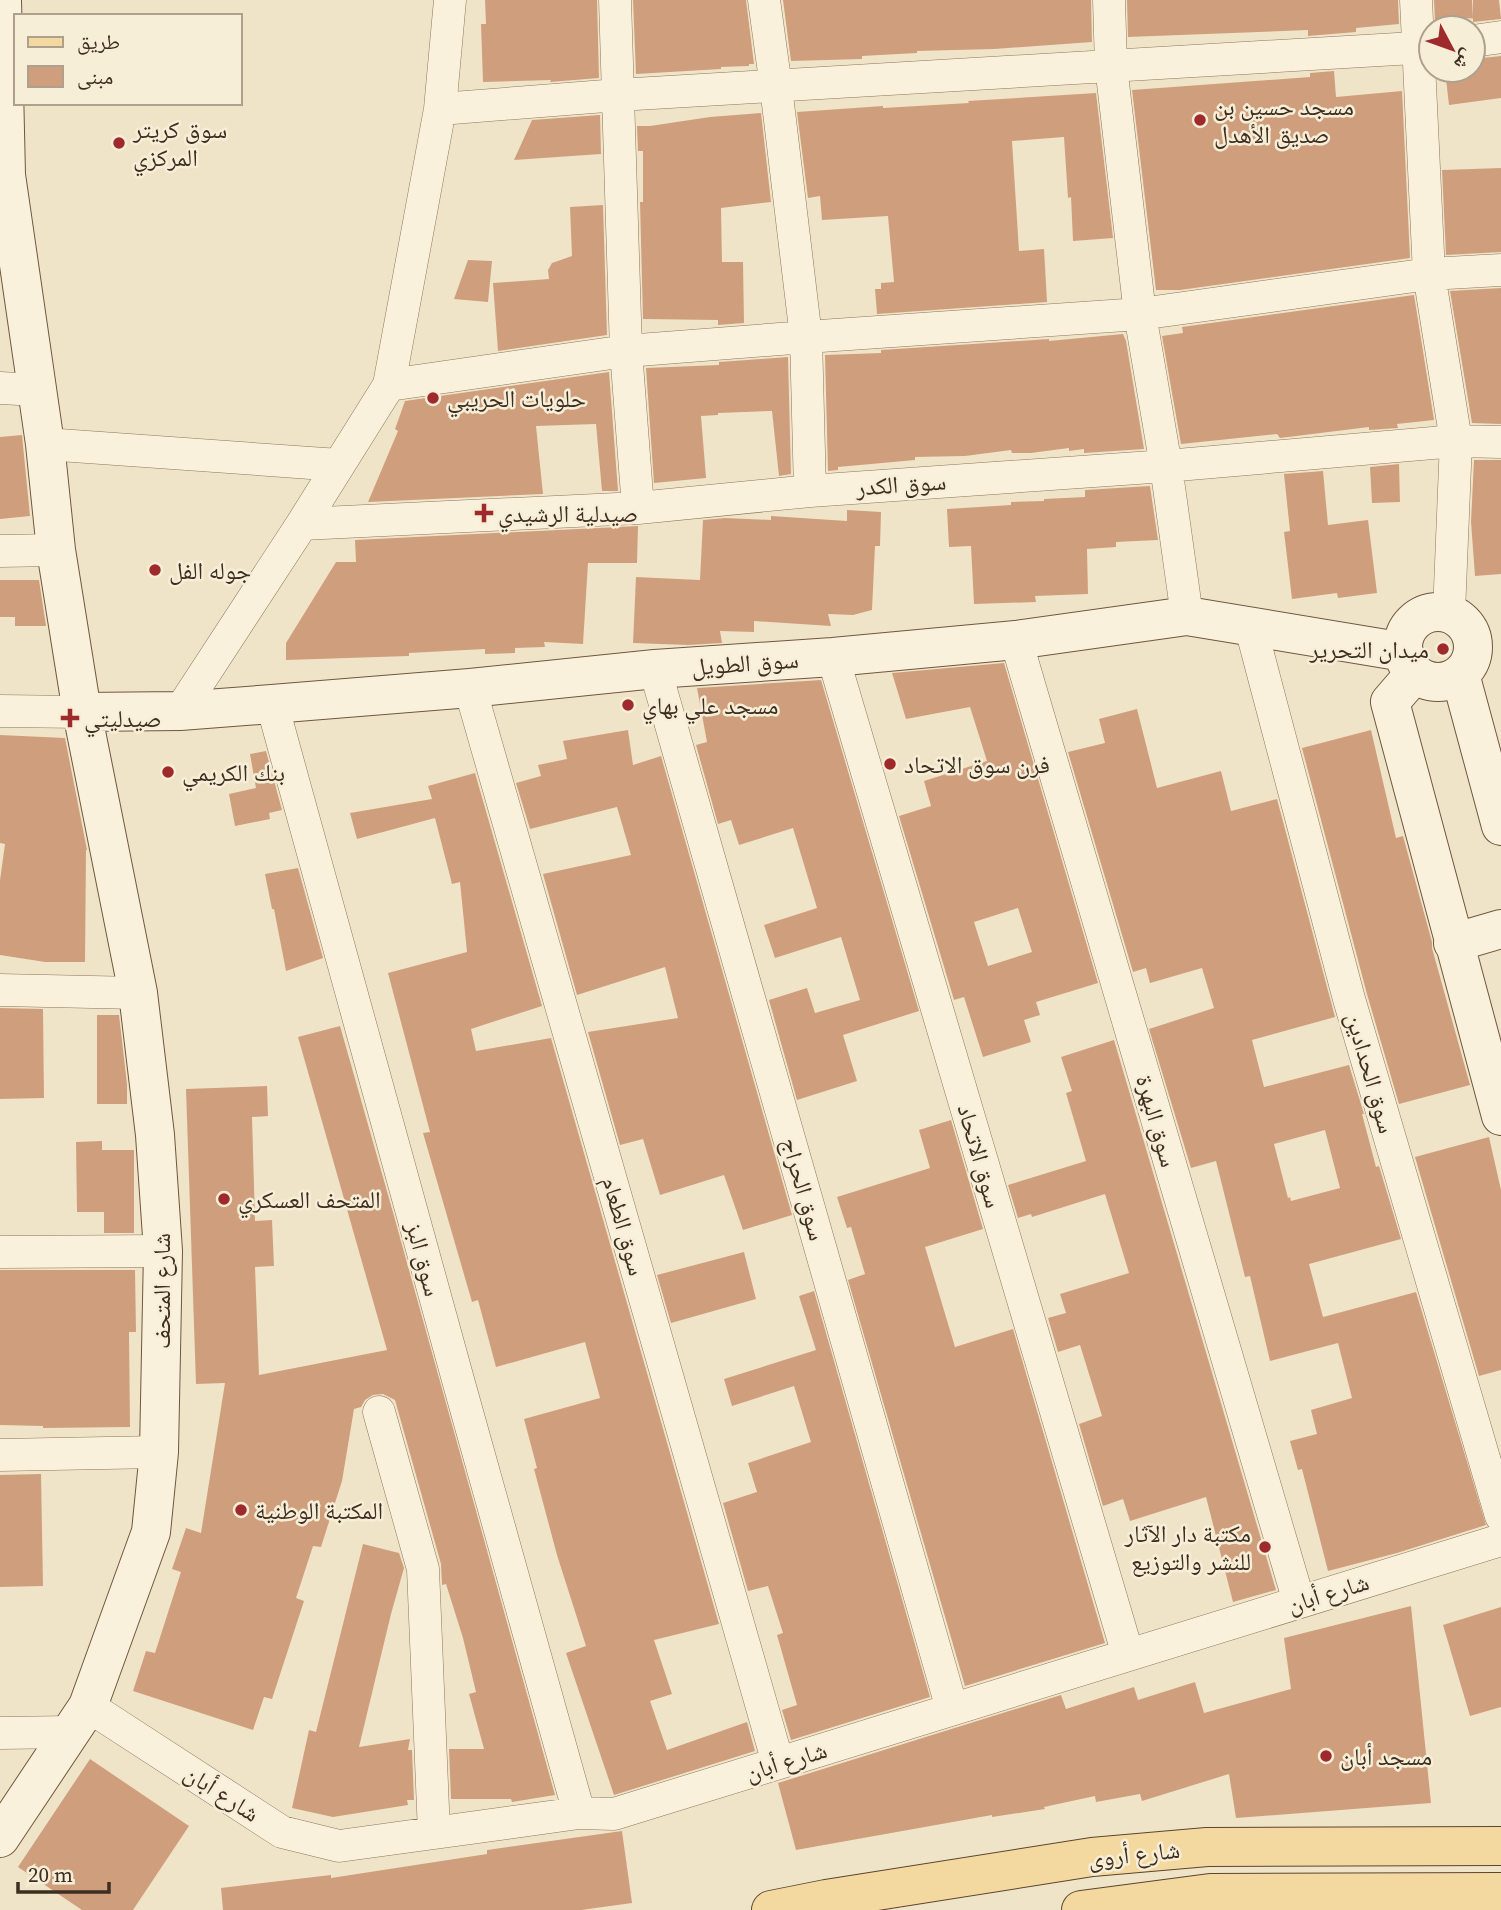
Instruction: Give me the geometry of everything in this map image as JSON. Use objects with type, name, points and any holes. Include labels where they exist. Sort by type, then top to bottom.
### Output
[{"type":"main road","name":"شارع أروى","points":[[771,1910],[1092,1857],[1208,1847],[1501,1846]]},
{"type":"main road","points":[[1208,1847],[1210,1901]]},
{"type":"main road","name":"شارع أروى","points":[[1081,1910],[1210,1901],[1501,1892]]},
{"type":"street","name":"شارع المتحف","points":[[0,1838],[80,1719],[151,1532],[159,1452],[163,1251],[155,1135],[138,993],[82,712],[57,550],[45,444],[3,175],[2,0]]},
{"type":"street","points":[[180,710],[389,385],[440,109],[450,0]]},
{"type":"street","points":[[615,0],[625,351],[638,508]]},
{"type":"street","points":[[764,0],[806,337],[810,491]]},
{"type":"street","points":[[1109,0],[1111,65],[1140,314],[1166,466],[1186,616]]},
{"type":"street","points":[[440,109],[618,95],[1417,47]]},
{"type":"street","points":[[1425,84],[1429,274],[1455,441],[1471,642],[1501,826]]},
{"type":"street","points":[[389,385],[625,351],[1140,314],[1429,274],[1501,271]]},
{"type":"street","points":[[0,388],[37,390]]},
{"type":"street","name":"سوق الكدر","points":[[302,524],[638,508],[810,491],[1166,466],[1455,441],[1501,442]]},
{"type":"street","points":[[45,444],[339,465]]},
{"type":"street","points":[[0,551],[57,550]]},
{"type":"street","points":[[1437,612],[1471,642],[1450,680],[1438,682],[1426,679],[1410,663],[1404,640],[1408,629],[1416,620],[1437,612]]},
{"type":"street","name":"سوق الطويل","points":[[82,712],[180,710],[272,704],[655,669],[833,657],[1016,640],[1186,616],[1410,663]]},
{"type":"street","name":"سوق الحدادين","points":[[1251,628],[1349,999],[1501,1516]]},
{"type":"street","name":"سوق البهرة","points":[[1016,640],[1298,1602]]},
{"type":"street","name":"سوق الاتحاد","points":[[833,657],[1128,1655]]},
{"type":"street","points":[[1410,663],[1390,702],[1501,1116]]},
{"type":"street","name":"سوق الحراج","points":[[655,669],[953,1709]]},
{"type":"street","name":"سوق الطعام","points":[[470,688],[778,1763]]},
{"type":"street","name":"سوق البز","points":[[272,704],[579,1813]]},
{"type":"street","points":[[0,712],[82,712]]},
{"type":"street","points":[[1453,943],[1501,929]]},
{"type":"street","points":[[0,990],[138,993]]},
{"type":"street","points":[[0,1251],[163,1251]]},
{"type":"street","points":[[379,1412],[423,1569],[434,1833]]},
{"type":"street","points":[[0,1455],[159,1452]]},
{"type":"street","name":"شارع أبان","points":[[80,1719],[282,1832],[339,1846],[579,1813],[614,1814],[1501,1540]]},
{"type":"street","points":[[0,1733],[80,1719]]},
{"type":"building","points":[[485,0],[597,0],[599,78],[550,82],[551,80],[483,82],[481,24],[486,24]]},
{"type":"building","points":[[633,0],[746,0],[754,64],[721,69],[636,74]]},
{"type":"building","points":[[783,0],[1091,0],[1092,42],[917,51],[862,56],[862,59],[791,61]]},
{"type":"building","points":[[1127,0],[1398,0],[1399,24],[1356,28],[1356,32],[1308,36],[1308,30],[1128,37]]},
{"type":"building","points":[[1434,0],[1472,0],[1473,14],[1435,14]]},
{"type":"building","points":[[1473,0],[1499,0],[1501,19],[1487,20],[1487,14],[1473,14]]},
{"type":"building","points":[[1501,56],[1501,98],[1449,105],[1447,84],[1487,84],[1487,58]]},
{"type":"building","points":[[1334,71],[1336,97],[1402,91],[1410,258],[1180,290],[1156,290],[1132,90],[1310,77],[1310,73]]},
{"type":"building","points":[[1096,93],[1113,238],[1073,241],[1064,137],[1012,141],[1019,251],[1044,249],[1047,302],[877,314],[875,289],[881,289],[881,283],[894,282],[888,216],[822,220],[820,196],[808,198],[797,112]]},
{"type":"building","points":[[761,113],[771,202],[721,208],[722,262],[743,262],[744,323],[718,325],[718,320],[643,319],[640,202],[643,202],[643,151],[638,151],[637,126]]},
{"type":"building","points":[[600,115],[601,154],[514,160],[532,120]]},
{"type":"building","points":[[1501,168],[1501,252],[1446,255],[1442,170]]},
{"type":"building","points":[[603,205],[607,335],[498,351],[493,283],[549,279],[548,270],[552,263],[572,256],[570,207]]},
{"type":"building","points":[[468,260],[492,261],[488,302],[454,299]]},
{"type":"building","points":[[1501,288],[1501,424],[1472,423],[1450,291]]},
{"type":"building","points":[[1414,295],[1434,420],[1397,424],[1398,428],[1369,430],[1369,427],[1280,438],[1277,434],[1181,444],[1162,336],[1183,333],[1182,327]]},
{"type":"building","points":[[1123,334],[1144,449],[1084,453],[1084,449],[1069,451],[1069,448],[1031,453],[1012,453],[1011,450],[965,456],[915,457],[915,460],[838,467],[838,470],[828,471],[825,355]]},
{"type":"building","points":[[788,357],[791,474],[779,476],[772,411],[718,413],[701,416],[706,478],[654,483],[646,368],[719,365],[719,362]]},
{"type":"building","points":[[609,372],[618,491],[602,491],[596,424],[536,426],[543,494],[368,502],[398,431],[395,429],[405,401]]},
{"type":"building","points":[[22,435],[30,516],[0,519],[0,437]]},
{"type":"building","points":[[1474,460],[1501,460],[1501,574],[1475,576],[1471,522]]},
{"type":"building","points":[[1399,464],[1400,502],[1372,503],[1370,467]]},
{"type":"building","points":[[1323,471],[1328,525],[1368,520],[1377,593],[1338,598],[1337,593],[1292,599],[1284,532],[1290,531],[1284,474]]},
{"type":"building","points":[[1150,486],[1158,540],[1116,542],[1116,547],[1087,549],[1088,594],[1035,596],[1036,602],[974,604],[971,546],[949,547],[947,509],[1085,497],[1085,490]]},
{"type":"building","points":[[847,510],[881,512],[880,546],[875,546],[872,610],[853,615],[828,614],[831,626],[754,621],[754,632],[720,631],[722,643],[633,643],[636,577],[700,580],[703,520],[771,520],[771,516],[847,521]]},
{"type":"building","points":[[638,526],[637,563],[588,563],[583,644],[544,642],[545,647],[515,648],[515,653],[485,654],[485,649],[409,653],[409,656],[286,660],[286,643],[336,562],[356,562],[355,540]]},
{"type":"building","points":[[0,580],[39,580],[46,626],[15,626],[15,617],[0,617]]},
{"type":"building","points":[[1004,663],[1098,983],[1036,1002],[1040,1015],[1024,1020],[1031,1042],[983,1057],[964,997],[954,1000],[899,816],[931,806],[924,781],[987,761],[970,707],[906,719],[892,673]],"holes":[[[1018,908],[1032,952],[988,966],[974,922]]]},
{"type":"building","points":[[821,680],[919,1011],[843,1035],[857,1081],[797,1100],[769,1000],[807,988],[815,1013],[860,1000],[841,937],[775,958],[764,925],[817,908],[793,828],[739,845],[731,820],[718,824],[696,745],[707,742],[697,688]]},
{"type":"building","points":[[1137,709],[1157,788],[1221,771],[1231,811],[1277,799],[1335,1017],[1252,1040],[1264,1087],[1349,1065],[1376,1167],[1379,1166],[1401,1239],[1309,1264],[1323,1317],[1416,1292],[1486,1525],[1328,1571],[1302,1469],[1298,1470],[1290,1441],[1317,1434],[1311,1410],[1352,1398],[1338,1343],[1270,1361],[1250,1276],[1245,1277],[1216,1161],[1191,1168],[1149,1029],[1214,1008],[1202,968],[1150,983],[1146,968],[1133,972],[1068,752],[1105,743],[1099,719]],"holes":[[[1325,1130],[1340,1188],[1291,1201],[1274,1144]]]},
{"type":"building","points":[[628,730],[633,765],[661,756],[792,1215],[743,1230],[724,1175],[660,1195],[643,1139],[620,1145],[588,1032],[678,1018],[665,967],[577,995],[543,874],[631,855],[617,807],[530,829],[516,783],[541,776],[538,765],[567,759],[563,741]]},
{"type":"building","points":[[1371,730],[1396,838],[1403,836],[1470,1085],[1399,1104],[1302,748]]},
{"type":"building","points":[[0,735],[65,738],[87,850],[85,962],[45,962],[0,955],[0,880],[5,844],[0,843]]},
{"type":"building","points":[[266,751],[282,810],[269,813],[270,819],[235,826],[229,794],[256,788],[250,754]]},
{"type":"building","points":[[475,773],[542,1006],[471,1029],[476,1051],[551,1038],[719,1624],[654,1640],[672,1694],[650,1701],[667,1750],[747,1722],[755,1751],[614,1795],[566,1653],[586,1646],[557,1555],[524,1419],[600,1398],[585,1342],[496,1367],[478,1300],[472,1302],[423,1133],[430,1132],[388,973],[467,952],[460,882],[452,884],[435,818],[357,839],[350,813],[432,799],[428,786]]},
{"type":"building","points":[[298,868],[323,958],[286,971],[265,874]]},
{"type":"building","points":[[0,1008],[43,1009],[44,1098],[0,1099]]},
{"type":"building","points":[[97,1015],[119,1015],[127,1104],[97,1104]]},
{"type":"building","points":[[340,1026],[555,1795],[512,1802],[511,1799],[451,1799],[449,1749],[484,1749],[469,1694],[476,1692],[446,1584],[442,1585],[441,1564],[395,1400],[383,1394],[373,1395],[365,1400],[361,1407],[354,1409],[342,1481],[321,1547],[313,1546],[296,1598],[304,1601],[272,1699],[264,1697],[253,1730],[133,1691],[146,1651],[155,1653],[181,1572],[172,1569],[186,1528],[201,1533],[225,1383],[196,1384],[186,1089],[267,1086],[268,1116],[252,1117],[255,1221],[272,1220],[274,1266],[255,1267],[259,1375],[387,1350],[298,1037]]},
{"type":"building","points":[[1114,1040],[1276,1590],[1233,1602],[1206,1497],[1130,1521],[1123,1499],[1103,1506],[1079,1424],[1102,1416],[1080,1345],[1058,1352],[1048,1318],[1066,1313],[1060,1294],[1129,1273],[1105,1194],[1032,1217],[1031,1214],[1018,1218],[1008,1185],[1086,1161],[1066,1093],[1072,1091],[1061,1057]]},
{"type":"building","points":[[951,1120],[983,1229],[925,1247],[955,1347],[1013,1329],[1105,1643],[965,1686],[848,1280],[865,1274],[851,1227],[847,1228],[837,1197],[930,1168],[919,1130]]},
{"type":"building","points":[[1489,1137],[1501,1190],[1501,1370],[1479,1376],[1415,1157]]},
{"type":"building","points":[[102,1141],[102,1150],[134,1150],[134,1233],[104,1233],[104,1212],[77,1212],[76,1142]]},
{"type":"building","points":[[744,1252],[756,1299],[671,1323],[657,1275]]},
{"type":"building","points":[[0,1270],[135,1270],[136,1332],[129,1332],[130,1427],[43,1428],[0,1425]]},
{"type":"building","points":[[814,1291],[930,1697],[791,1740],[782,1710],[797,1705],[777,1635],[783,1633],[768,1586],[748,1591],[723,1503],[757,1492],[748,1463],[811,1442],[794,1386],[732,1406],[724,1379],[816,1350],[799,1296]]},
{"type":"building","points":[[41,1474],[43,1586],[0,1587],[0,1475]]},
{"type":"building","points":[[363,1544],[399,1553],[404,1568],[359,1747],[410,1739],[408,1750],[412,1750],[414,1800],[407,1800],[408,1805],[333,1817],[292,1808],[309,1730],[316,1732]]},
{"type":"building","points":[[1411,1606],[1431,1803],[1236,1818],[1229,1774],[1142,1801],[1140,1794],[1096,1802],[1095,1796],[1044,1807],[1045,1809],[992,1815],[796,1850],[778,1783],[1061,1695],[1066,1709],[1134,1687],[1138,1700],[1195,1682],[1204,1713],[1291,1689],[1284,1638]]},
{"type":"building","points":[[1501,1607],[1501,1707],[1470,1716],[1443,1625]]},
{"type":"building","points":[[90,1759],[189,1826],[133,1910],[82,1910],[18,1867]]},
{"type":"building","points":[[622,1831],[632,1903],[581,1910],[223,1910],[221,1888],[331,1875],[331,1878],[487,1854],[487,1850]]},
{"type":"place","name":"مسجد حسين بن صديق الأهدل","points":[[1200,120]]},
{"type":"place","name":"سوق كريتر المركزي","points":[[119,143]]},
{"type":"place","name":"حلويات الحريبي","points":[[433,398]]},
{"type":"place","name":"صيدلية الرشيدي","points":[[484,513]]},
{"type":"place","name":"جوله الفل","points":[[155,570]]},
{"type":"place","name":"ميدان التحرير","points":[[1443,649]]},
{"type":"place","name":"مسجد علي بهاي","points":[[628,705]]},
{"type":"place","name":"صيدليتي","points":[[70,718]]},
{"type":"place","name":"فرن سوق الاتحاد","points":[[890,764]]},
{"type":"place","name":"بنك الكريمي","points":[[168,772]]},
{"type":"place","name":"المتحف العسكري","points":[[224,1199]]},
{"type":"place","name":"المكتبة الوطنية","points":[[241,1510]]},
{"type":"place","name":"مكتبة دار الآثار للنشر والتوزيع","points":[[1265,1547]]},
{"type":"place","name":"مسجد أبان","points":[[1326,1756]]}]
